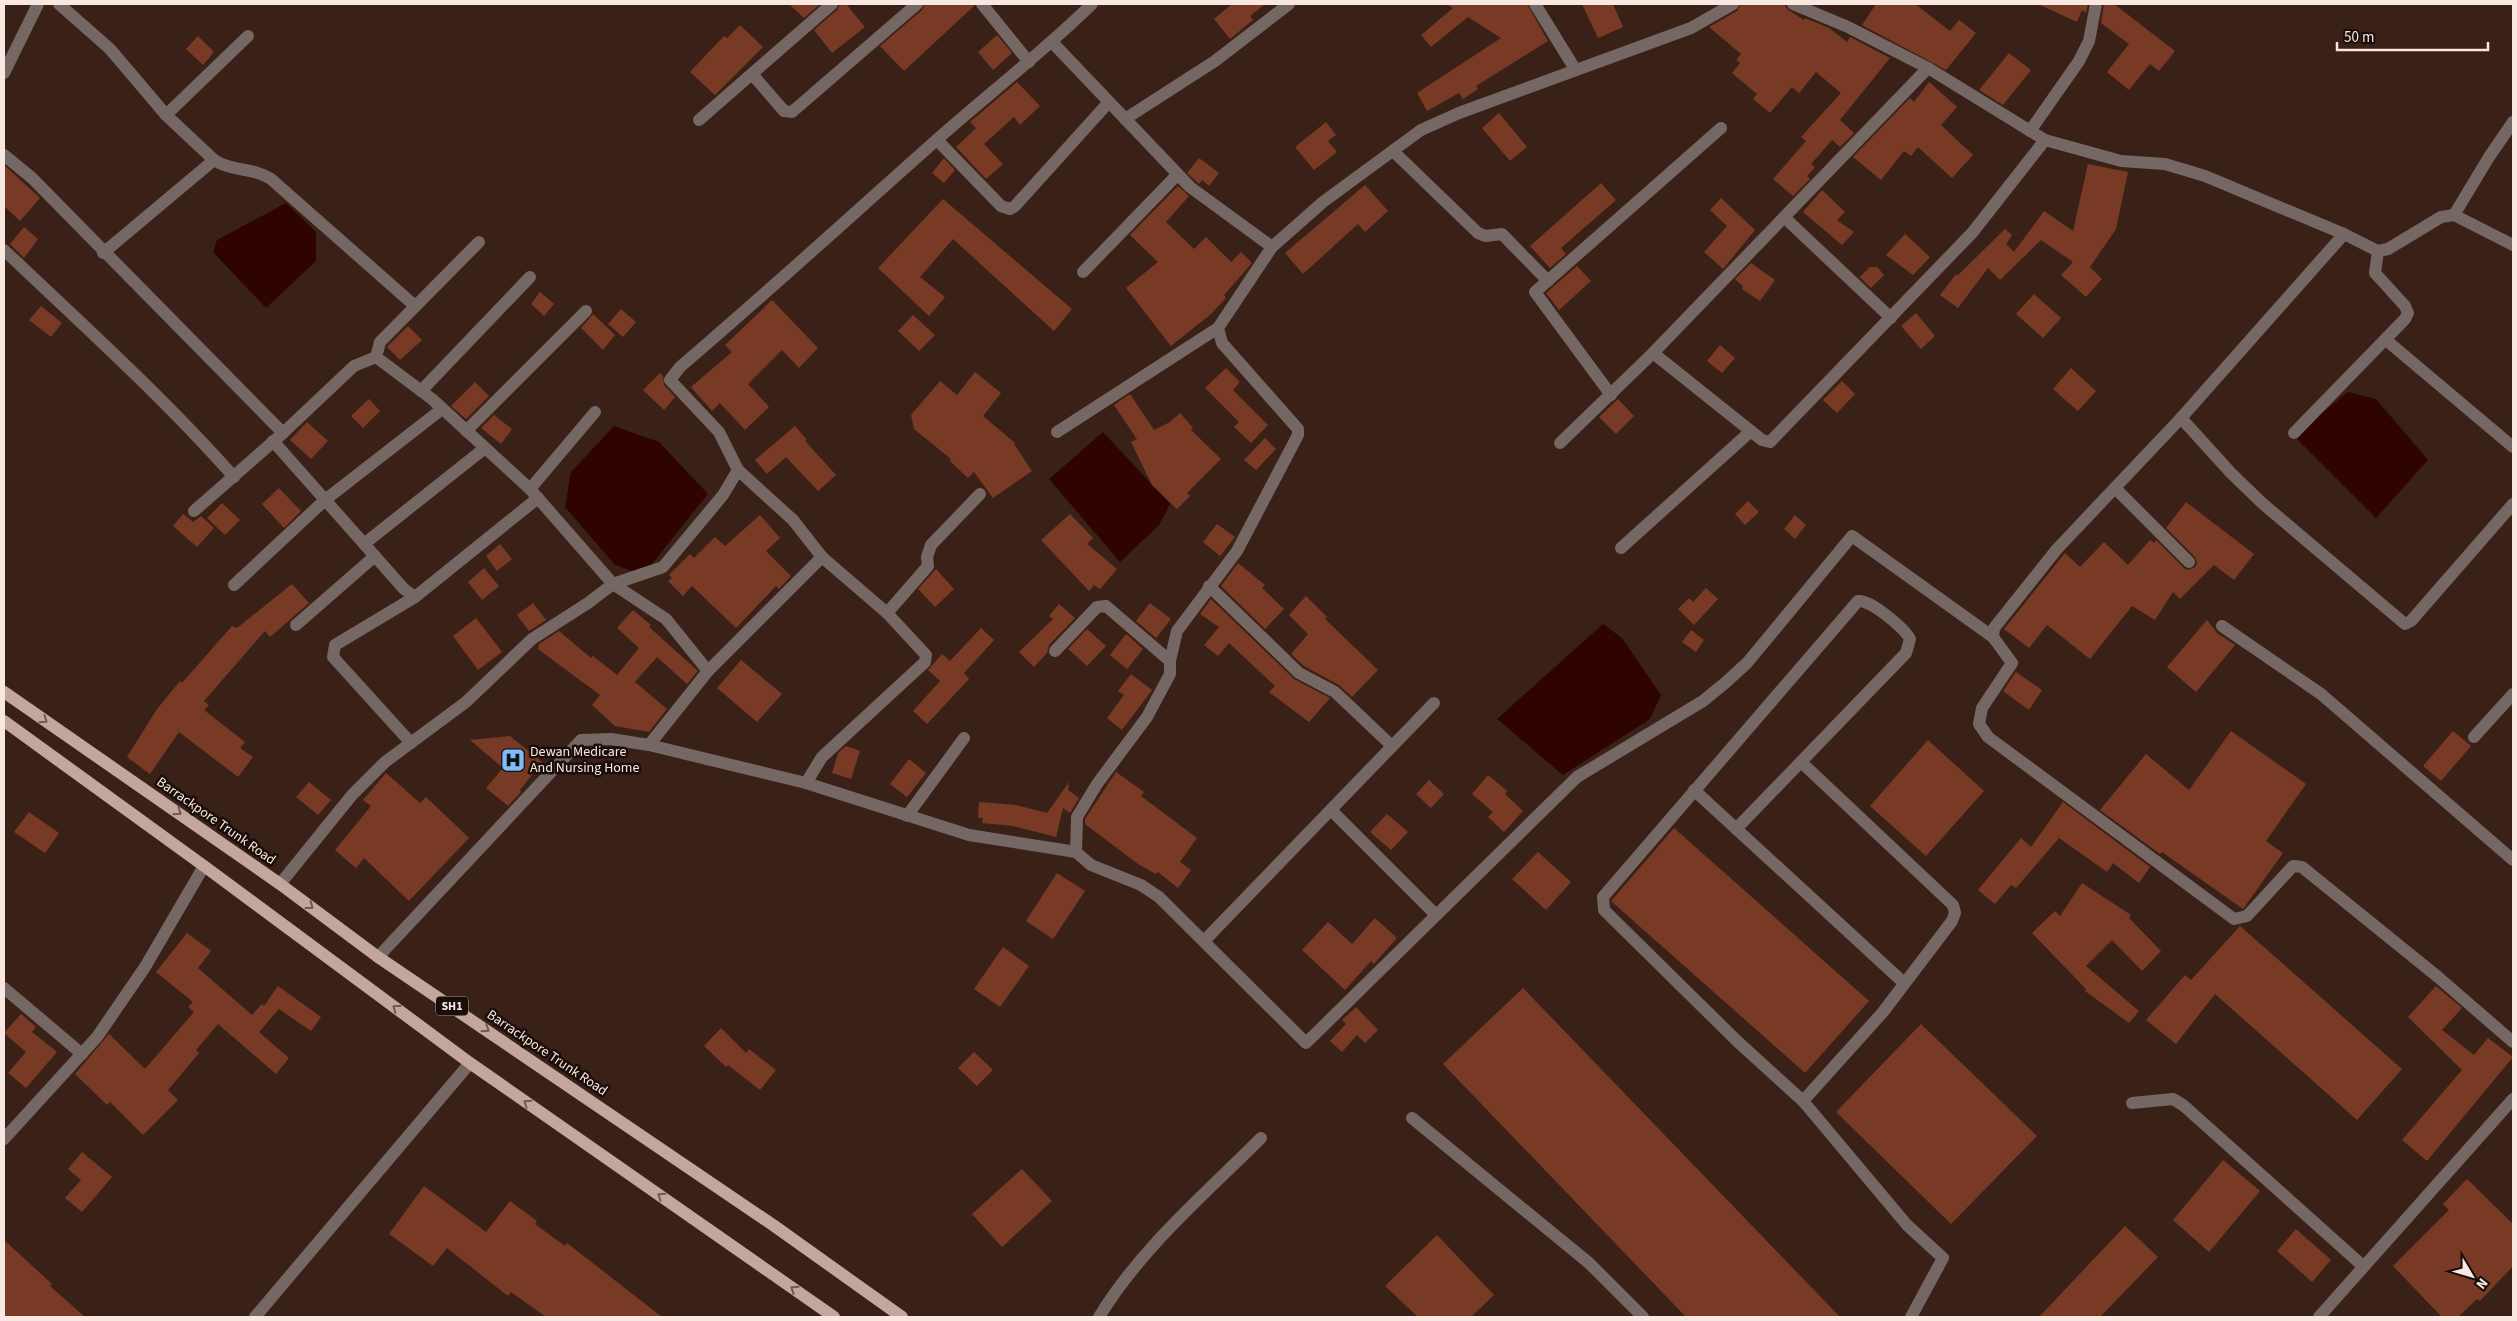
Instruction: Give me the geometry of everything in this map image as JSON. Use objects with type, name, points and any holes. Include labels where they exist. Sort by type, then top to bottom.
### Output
[{"type":"main road","name":"Barrackpore Trunk Road","points":[[4,692],[280,884],[378,957],[773,1225],[902,1317]]},
{"type":"main road","name":"SH1","points":[[4,721],[470,1063],[834,1317]]},
{"type":"street","points":[[4,72],[38,4]]},
{"type":"street","points":[[59,4],[110,49],[166,115],[214,160],[223,166],[262,173],[271,179],[415,306]]},
{"type":"street","points":[[699,120],[832,4]]},
{"type":"street","points":[[752,74],[784,111],[792,112],[918,4]]},
{"type":"street","points":[[982,4],[1029,62]]},
{"type":"street","points":[[806,783],[822,757],[924,662],[926,655],[887,613],[822,557],[794,520],[738,470],[719,432],[670,380],[680,367],[772,288],[937,140],[1052,42],[1092,4]]},
{"type":"street","points":[[1125,119],[1215,61],[1289,4]]},
{"type":"street","points":[[1534,4],[1575,69]]},
{"type":"street","points":[[1057,432],[1218,328],[1272,247],[1323,202],[1421,130],[1446,118],[1575,69],[1691,28],[1733,4]]},
{"type":"street","points":[[1793,4],[1818,8],[1848,27],[1928,68],[2045,140],[2121,161],[2165,164],[2205,176],[2378,250],[2388,249],[2441,217],[2454,215],[2513,245]]},
{"type":"street","points":[[2030,131],[2079,61],[2089,41],[2096,4]]},
{"type":"street","points":[[166,115],[248,36]]},
{"type":"street","points":[[1052,42],[1177,175],[1210,203],[1272,247]]},
{"type":"street","points":[[1560,443],[1653,353],[1928,68]]},
{"type":"street","points":[[937,140],[1001,206],[1010,209],[1015,206],[1109,102]]},
{"type":"street","points":[[2454,215],[2488,157],[2513,122]]},
{"type":"street","points":[[1611,395],[1535,294],[1536,290],[1721,128]]},
{"type":"street","points":[[1653,353],[1762,440],[1770,442],[1972,232],[2045,140]]},
{"type":"street","points":[[1393,151],[1478,234],[1485,236],[1502,234],[1548,281]]},
{"type":"street","points":[[4,155],[32,178],[278,437],[325,500],[404,589],[415,597]]},
{"type":"street","points":[[103,253],[214,160]]},
{"type":"street","points":[[1084,272],[1177,175]]},
{"type":"street","points":[[1785,218],[1891,318]]},
{"type":"street","points":[[1993,637],[1994,628],[2026,586],[2180,418],[2344,234]]},
{"type":"street","points":[[376,357],[380,342],[479,242]]},
{"type":"street","points":[[4,250],[112,352],[202,442],[234,477]]},
{"type":"street","points":[[2294,433],[2386,340],[2408,313],[2406,306],[2375,273],[2378,250]]},
{"type":"street","points":[[421,391],[530,277]]},
{"type":"street","points":[[466,431],[586,311]]},
{"type":"street","points":[[1076,852],[1077,817],[1097,784],[1147,716],[1170,674],[1170,661],[1177,631],[1237,551],[1298,432],[1296,426],[1222,343],[1218,328]]},
{"type":"street","points":[[2386,340],[2513,447]]},
{"type":"street","points":[[194,511],[234,477],[354,366],[376,357]]},
{"type":"street","points":[[376,357],[442,409],[534,494],[613,584],[666,619],[708,671]]},
{"type":"street","points":[[234,585],[325,500],[442,409]]},
{"type":"street","points":[[411,743],[333,657],[336,645],[415,597],[534,494],[595,412]]},
{"type":"street","points":[[2180,418],[2230,473],[2262,503],[2405,624],[2411,622],[2513,504]]},
{"type":"street","points":[[1621,548],[1751,431]]},
{"type":"street","points":[[364,544],[485,448]]},
{"type":"street","points":[[280,884],[352,795],[385,762],[466,702],[532,639],[588,603],[613,584],[663,567],[723,495],[738,470]]},
{"type":"street","points":[[2115,488],[2189,562]]},
{"type":"street","points":[[887,613],[928,566],[927,557],[931,545],[980,494]]},
{"type":"street","points":[[378,957],[581,740],[611,739],[649,745],[806,783],[969,835],[1076,852],[1091,865],[1147,889],[1204,941],[1306,1043],[1577,777],[1703,702],[1747,663],[1852,536],[1993,637],[2012,663],[1980,711],[1979,724],[1988,737],[2234,919],[2247,916],[2293,866],[2302,867],[2438,977],[2513,1042]]},
{"type":"street","points":[[296,625],[375,556]]},
{"type":"street","points":[[649,745],[708,671],[822,557]]},
{"type":"street","points":[[1209,586],[1299,673],[1335,692],[1392,746]]},
{"type":"street","points":[[1736,829],[1910,646],[1908,634],[1896,622],[1865,601],[1858,601],[1694,790],[1603,897],[1602,906],[1737,1041],[1803,1101],[1907,1225],[1943,1258],[1911,1317]]},
{"type":"street","points":[[1055,650],[1097,607],[1106,606],[1170,661]]},
{"type":"street","points":[[2222,626],[2320,694],[2513,860]]},
{"type":"street","points":[[2474,737],[2513,694]]},
{"type":"street","points":[[1204,941],[1434,703]]},
{"type":"street","points":[[907,816],[964,738]]},
{"type":"street","points":[[1801,762],[1953,905],[1955,913],[1952,921],[1883,1012],[1803,1101]]},
{"type":"street","points":[[1694,790],[1904,983]]},
{"type":"street","points":[[1331,810],[1436,915]]},
{"type":"street","points":[[4,1139],[97,1038],[145,967],[204,866]]},
{"type":"street","points":[[4,988],[82,1054]]},
{"type":"street","points":[[255,1317],[470,1063]]},
{"type":"street","points":[[2132,1103],[2173,1099],[2183,1105],[2363,1266]]},
{"type":"street","points":[[2318,1317],[2513,1099]]},
{"type":"street","points":[[1412,1118],[1588,1263],[1643,1317]]},
{"type":"street","points":[[1099,1317],[1117,1288],[1144,1254],[1261,1138]]},
{"type":"shaded area","points":[[286,203],[316,232],[316,261],[266,308],[213,252],[217,240]]},
{"type":"shaded area","points":[[2348,392],[2376,399],[2428,460],[2376,518],[2294,436]]},
{"type":"shaded area","points":[[614,426],[659,442],[708,494],[643,575],[615,565],[565,507],[571,472]]},
{"type":"shaded area","points":[[1103,432],[1170,504],[1159,525],[1120,562],[1049,479]]},
{"type":"shaded area","points":[[1603,624],[1622,638],[1661,695],[1650,719],[1563,775],[1497,719]]},
{"type":"building","points":[[789,4],[820,4],[804,18]]},
{"type":"building","points":[[840,4],[846,4],[865,27],[832,53],[814,30],[837,10]]},
{"type":"building","points":[[925,4],[974,4],[974,6],[904,71],[880,46],[922,10]]},
{"type":"building","points":[[1232,4],[1265,4],[1250,16],[1253,20],[1230,39],[1214,19]]},
{"type":"building","points":[[1446,4],[1527,4],[1548,41],[1476,86],[1478,89],[1463,99],[1459,93],[1427,111],[1417,93],[1501,38],[1468,17],[1431,47],[1421,35],[1453,8]]},
{"type":"building","points":[[1582,4],[1613,4],[1623,27],[1598,38]]},
{"type":"building","points":[[1741,4],[1784,4],[1787,9],[1804,20],[1805,18],[1829,28],[1847,42],[1850,37],[1890,58],[1840,120],[1854,133],[1840,147],[1832,140],[1811,164],[1815,167],[1807,176],[1810,179],[1793,196],[1773,179],[1806,141],[1801,137],[1841,93],[1816,72],[1799,93],[1792,87],[1770,113],[1753,99],[1757,94],[1732,73],[1740,63],[1736,60],[1741,54],[1709,27],[1737,11]]},
{"type":"building","points":[[1876,4],[1915,4],[1950,31],[1959,20],[1976,33],[1946,70],[1862,25]]},
{"type":"building","points":[[2038,4],[2088,4],[2086,13],[2082,10],[2077,22]]},
{"type":"building","points":[[2104,4],[2114,4],[2175,51],[2159,71],[2150,64],[2129,90],[2107,72],[2129,44],[2101,23]]},
{"type":"building","points":[[740,25],[763,47],[715,95],[690,72],[724,36],[727,38]]},
{"type":"building","points":[[997,35],[1012,53],[993,70],[978,52]]},
{"type":"building","points":[[198,36],[214,52],[203,65],[186,49]]},
{"type":"building","points":[[2009,53],[2031,70],[2003,105],[1979,90]]},
{"type":"building","points":[[1017,82],[1040,106],[1020,125],[1014,117],[984,144],[1003,164],[986,179],[956,147],[976,128],[970,122]]},
{"type":"building","points":[[1929,82],[1957,107],[1941,125],[1973,155],[1952,178],[1918,147],[1911,156],[1904,151],[1881,180],[1853,157],[1910,98],[1914,102]]},
{"type":"building","points":[[1499,113],[1527,147],[1510,161],[1482,128]]},
{"type":"building","points":[[1326,122],[1336,135],[1328,141],[1337,152],[1314,170],[1295,147]]},
{"type":"building","points":[[944,158],[955,170],[944,183],[932,173]]},
{"type":"building","points":[[1199,158],[1219,173],[1209,186],[1202,180],[1199,184],[1187,173]]},
{"type":"building","points":[[2088,164],[2128,172],[2116,229],[2090,267],[2102,279],[2086,297],[2061,275],[2073,262],[2041,240],[2000,280],[1988,268],[1958,308],[1940,295],[1956,274],[1958,275],[2005,229],[2012,235],[2006,244],[2014,252],[2044,211],[2073,231]]},
{"type":"building","points":[[4,165],[40,198],[20,221],[4,206]]},
{"type":"building","points":[[1601,183],[1616,200],[1561,248],[1566,254],[1550,268],[1530,246]]},
{"type":"building","points":[[1365,185],[1388,211],[1365,232],[1358,224],[1303,274],[1285,253]]},
{"type":"building","points":[[1178,186],[1189,196],[1166,222],[1194,249],[1206,237],[1231,262],[1241,252],[1252,263],[1224,295],[1226,298],[1211,314],[1171,346],[1126,288],[1158,262],[1130,235]]},
{"type":"building","points":[[1822,190],[1845,212],[1837,220],[1854,232],[1842,245],[1803,212]]},
{"type":"building","points":[[1721,198],[1755,230],[1723,269],[1704,252],[1727,226],[1710,210]]},
{"type":"building","points":[[943,199],[1072,309],[1054,331],[953,239],[920,277],[945,297],[929,316],[878,268]]},
{"type":"building","points":[[24,227],[38,239],[24,258],[10,244]]},
{"type":"building","points":[[1905,234],[1930,257],[1913,275],[1886,255]]},
{"type":"building","points":[[1751,263],[1775,280],[1760,301],[1742,289],[1743,286],[1735,279]]},
{"type":"building","points":[[1577,266],[1591,281],[1559,310],[1546,293]]},
{"type":"building","points":[[1870,267],[1877,267],[1884,275],[1871,288],[1860,277]]},
{"type":"building","points":[[540,292],[554,304],[544,316],[531,304]]},
{"type":"building","points":[[2034,294],[2061,318],[2043,338],[2016,314]]},
{"type":"building","points":[[772,300],[818,348],[799,368],[782,350],[748,384],[769,407],[745,430],[720,403],[712,411],[691,387],[732,352],[725,345]]},
{"type":"building","points":[[41,306],[62,323],[51,337],[29,320]]},
{"type":"building","points":[[621,309],[636,322],[623,337],[608,324]]},
{"type":"building","points":[[1916,313],[1935,336],[1921,349],[1901,326]]},
{"type":"building","points":[[593,314],[615,335],[603,350],[581,328]]},
{"type":"building","points":[[913,315],[935,335],[919,351],[898,331]]},
{"type":"building","points":[[408,326],[422,340],[400,360],[387,347]]},
{"type":"building","points":[[1720,345],[1735,358],[1722,373],[1707,361]]},
{"type":"building","points":[[1226,368],[1240,382],[1233,390],[1268,425],[1251,443],[1234,427],[1239,422],[1205,388]]},
{"type":"building","points":[[2071,368],[2096,391],[2078,411],[2053,389]]},
{"type":"building","points":[[975,372],[1001,393],[983,416],[1015,443],[1032,471],[993,498],[974,472],[968,478],[950,461],[951,459],[914,429],[911,415],[940,381],[957,395]]},
{"type":"building","points":[[660,373],[663,376],[664,385],[675,397],[664,410],[643,390]]},
{"type":"building","points":[[1842,381],[1855,394],[1837,413],[1823,400]]},
{"type":"building","points":[[475,382],[489,396],[466,419],[451,406]]},
{"type":"building","points":[[1130,394],[1154,430],[1170,422],[1180,413],[1193,428],[1191,430],[1221,459],[1187,493],[1190,496],[1177,509],[1152,485],[1131,442],[1137,439],[1114,405]]},
{"type":"building","points":[[369,399],[380,411],[363,428],[351,416]]},
{"type":"building","points":[[1618,399],[1634,416],[1616,434],[1599,417]]},
{"type":"building","points":[[494,415],[512,429],[501,444],[481,428]]},
{"type":"building","points":[[307,422],[328,441],[311,459],[290,440]]},
{"type":"building","points":[[795,426],[807,440],[805,441],[836,475],[818,491],[786,457],[767,474],[755,460]]},
{"type":"building","points":[[1265,438],[1276,449],[1256,470],[1244,460]]},
{"type":"building","points":[[279,488],[301,511],[284,528],[262,504]]},
{"type":"building","points":[[1748,501],[1759,512],[1745,525],[1735,514]]},
{"type":"building","points":[[2186,502],[2254,554],[2234,580],[2214,565],[2180,599],[2173,592],[2155,620],[2132,606],[2090,659],[2047,625],[2029,648],[2004,629],[2065,553],[2080,567],[2104,542],[2128,565],[2150,540],[2154,543],[2156,540],[2184,568],[2187,570],[2194,568],[2197,564],[2195,557],[2166,528]]},
{"type":"building","points":[[222,503],[240,520],[225,535],[207,518]]},
{"type":"building","points":[[183,514],[193,522],[201,516],[214,528],[197,547],[173,526]]},
{"type":"building","points":[[1070,514],[1093,538],[1087,544],[1117,569],[1100,589],[1094,585],[1089,591],[1041,540]]},
{"type":"building","points":[[760,515],[780,538],[766,551],[791,576],[779,589],[776,586],[736,628],[692,586],[683,596],[668,581],[672,578],[669,575],[690,554],[694,558],[715,537],[725,546]]},
{"type":"building","points":[[1795,515],[1806,525],[1795,539],[1784,529]]},
{"type":"building","points":[[1217,524],[1235,537],[1220,556],[1203,542]]},
{"type":"building","points":[[500,544],[512,559],[497,571],[486,556]]},
{"type":"building","points":[[1238,563],[1265,585],[1262,588],[1284,609],[1265,629],[1221,586]]},
{"type":"building","points":[[484,568],[499,586],[482,600],[468,582]]},
{"type":"building","points":[[936,569],[954,589],[935,607],[918,589]]},
{"type":"building","points":[[292,584],[309,603],[270,637],[265,631],[204,701],[209,705],[204,710],[245,742],[240,748],[253,757],[238,777],[179,732],[150,774],[127,757],[157,709],[180,681],[182,683],[232,626],[237,628]]},
{"type":"building","points":[[1706,588],[1718,599],[1694,625],[1678,609],[1689,598],[1693,602]]},
{"type":"building","points":[[1306,596],[1327,617],[1325,619],[1378,670],[1352,697],[1339,685],[1304,666],[1291,654],[1308,634],[1289,615]]},
{"type":"building","points":[[1211,599],[1294,679],[1330,698],[1309,722],[1269,692],[1275,686],[1229,643],[1218,656],[1204,645],[1219,627],[1200,614]]},
{"type":"building","points":[[533,603],[546,620],[529,631],[517,615]]},
{"type":"building","points":[[1150,603],[1171,619],[1156,638],[1136,621]]},
{"type":"building","points":[[1059,604],[1075,618],[1049,645],[1047,653],[1034,667],[1019,652],[1053,619],[1049,616]]},
{"type":"building","points":[[633,610],[698,671],[687,684],[657,657],[635,682],[667,709],[649,732],[615,726],[592,705],[600,695],[538,649],[539,644],[559,631],[591,658],[593,656],[617,675],[639,648],[617,628]]},
{"type":"building","points":[[476,618],[502,652],[478,670],[453,636]]},
{"type":"building","points":[[2207,620],[2217,633],[2235,645],[2196,692],[2167,667]]},
{"type":"building","points":[[981,628],[994,640],[964,673],[969,679],[927,724],[913,711],[940,681],[928,670],[942,654],[950,661]]},
{"type":"building","points":[[1087,629],[1106,646],[1087,666],[1068,649]]},
{"type":"building","points":[[1691,630],[1704,640],[1696,652],[1682,642]]},
{"type":"building","points":[[1126,634],[1143,649],[1127,669],[1110,655]]},
{"type":"building","points":[[741,660],[782,694],[757,722],[717,688]]},
{"type":"building","points":[[2016,672],[2042,690],[2029,710],[2003,691]]},
{"type":"building","points":[[1131,674],[1152,690],[1122,730],[1107,718],[1124,695],[1118,691]]},
{"type":"building","points":[[2231,731],[2306,784],[2266,841],[2283,853],[2243,909],[2162,852],[2160,854],[2100,810],[2146,754],[2189,790]]},
{"type":"building","points":[[2453,731],[2471,746],[2441,781],[2423,766]]},
{"type":"building","points":[[510,736],[542,762],[520,790],[521,792],[508,806],[486,788],[503,768],[470,740]]},
{"type":"building","points":[[1928,740],[1984,791],[1926,856],[1870,806]]},
{"type":"building","points":[[846,746],[860,751],[851,779],[832,773],[838,753]]},
{"type":"building","points":[[909,759],[926,773],[907,797],[890,784]]},
{"type":"building","points":[[1116,772],[1144,792],[1141,796],[1197,838],[1180,862],[1191,870],[1178,888],[1158,872],[1156,874],[1138,864],[1085,824],[1085,819]]},
{"type":"building","points":[[386,773],[420,803],[426,797],[469,838],[409,901],[364,858],[356,868],[335,850],[371,806],[363,800]]},
{"type":"building","points":[[1488,775],[1507,791],[1505,794],[1523,811],[1504,832],[1488,817],[1493,812],[1472,794]]},
{"type":"building","points":[[1429,780],[1444,794],[1431,808],[1416,794]]},
{"type":"building","points":[[309,782],[331,800],[318,815],[296,797]]},
{"type":"building","points":[[1069,782],[1068,790],[1079,798],[1070,813],[1063,808],[1056,837],[1013,826],[982,823],[983,818],[978,818],[979,802],[1016,805],[1047,813]]},
{"type":"building","points":[[2063,802],[2150,867],[2139,883],[2113,863],[2107,872],[2059,838],[2016,888],[2011,885],[1995,904],[1978,890],[2021,838],[2031,847]]},
{"type":"building","points":[[29,812],[59,833],[45,853],[14,832]]},
{"type":"building","points":[[1387,814],[1408,832],[1391,850],[1370,832]]},
{"type":"building","points":[[1674,828],[1869,1001],[1805,1073],[1611,901]]},
{"type":"building","points":[[1538,852],[1571,882],[1546,910],[1512,879]]},
{"type":"building","points":[[1057,873],[1085,891],[1053,939],[1026,921]]},
{"type":"building","points":[[2082,883],[2131,915],[2129,918],[2161,951],[2142,971],[2112,940],[2086,966],[2139,1011],[2129,1023],[2085,991],[2086,989],[2032,933],[2055,911],[2060,916]]},
{"type":"building","points":[[1375,918],[1397,938],[1374,964],[1371,961],[1345,990],[1302,950],[1328,922],[1352,944]]},
{"type":"building","points":[[2240,926],[2402,1069],[2357,1120],[2215,994],[2176,1044],[2146,1020],[2185,975],[2191,980]]},
{"type":"building","points":[[187,933],[211,951],[198,968],[252,1015],[262,1004],[264,1006],[278,986],[321,1017],[311,1031],[279,1009],[259,1032],[289,1058],[276,1074],[218,1024],[196,1050],[199,1053],[168,1090],[178,1100],[143,1135],[110,1102],[107,1105],[75,1074],[109,1034],[145,1069],[194,1012],[188,1007],[193,1002],[156,972]]},
{"type":"building","points":[[1003,947],[1029,966],[1000,1007],[974,989]]},
{"type":"building","points":[[2436,986],[2462,1008],[2442,1030],[2474,1055],[2488,1038],[2513,1057],[2427,1161],[2402,1140],[2462,1070],[2408,1017]]},
{"type":"building","points":[[1523,988],[1840,1317],[1686,1317],[1443,1064]]},
{"type":"building","points":[[1356,1007],[1378,1030],[1365,1043],[1357,1035],[1342,1052],[1330,1041],[1346,1024],[1342,1020]]},
{"type":"building","points":[[21,1014],[36,1027],[32,1032],[57,1052],[26,1088],[8,1073],[26,1052],[4,1033]]},
{"type":"building","points":[[1921,1024],[2037,1136],[1951,1224],[1836,1112]]},
{"type":"building","points":[[721,1028],[746,1053],[749,1049],[776,1070],[760,1090],[728,1065],[726,1067],[704,1046]]},
{"type":"building","points":[[974,1052],[993,1070],[977,1086],[958,1068]]},
{"type":"building","points":[[82,1152],[112,1177],[82,1212],[65,1198],[81,1180],[68,1169]]},
{"type":"building","points":[[2223,1160],[2260,1191],[2209,1252],[2173,1220]]},
{"type":"building","points":[[1022,1169],[1052,1201],[1002,1247],[972,1214]]},
{"type":"building","points":[[2467,1179],[2513,1224],[2513,1266],[2480,1301],[2477,1299],[2458,1317],[2442,1317],[2393,1266],[2449,1210],[2443,1204]]},
{"type":"building","points":[[424,1186],[486,1232],[510,1201],[537,1221],[535,1224],[565,1246],[567,1243],[662,1317],[546,1317],[511,1292],[508,1296],[447,1248],[433,1266],[389,1234]]},
{"type":"building","points":[[2125,1226],[2158,1257],[2100,1317],[2039,1317]]},
{"type":"building","points":[[2296,1229],[2331,1260],[2312,1282],[2277,1251]]},
{"type":"building","points":[[1437,1235],[1494,1295],[1471,1317],[1418,1317],[1385,1286]]},
{"type":"building","points":[[4,1240],[52,1284],[50,1286],[85,1317],[4,1317]]},
{"type":"place","name":"Dewan Medicare And Nursing Home","points":[[513,760]]}]
